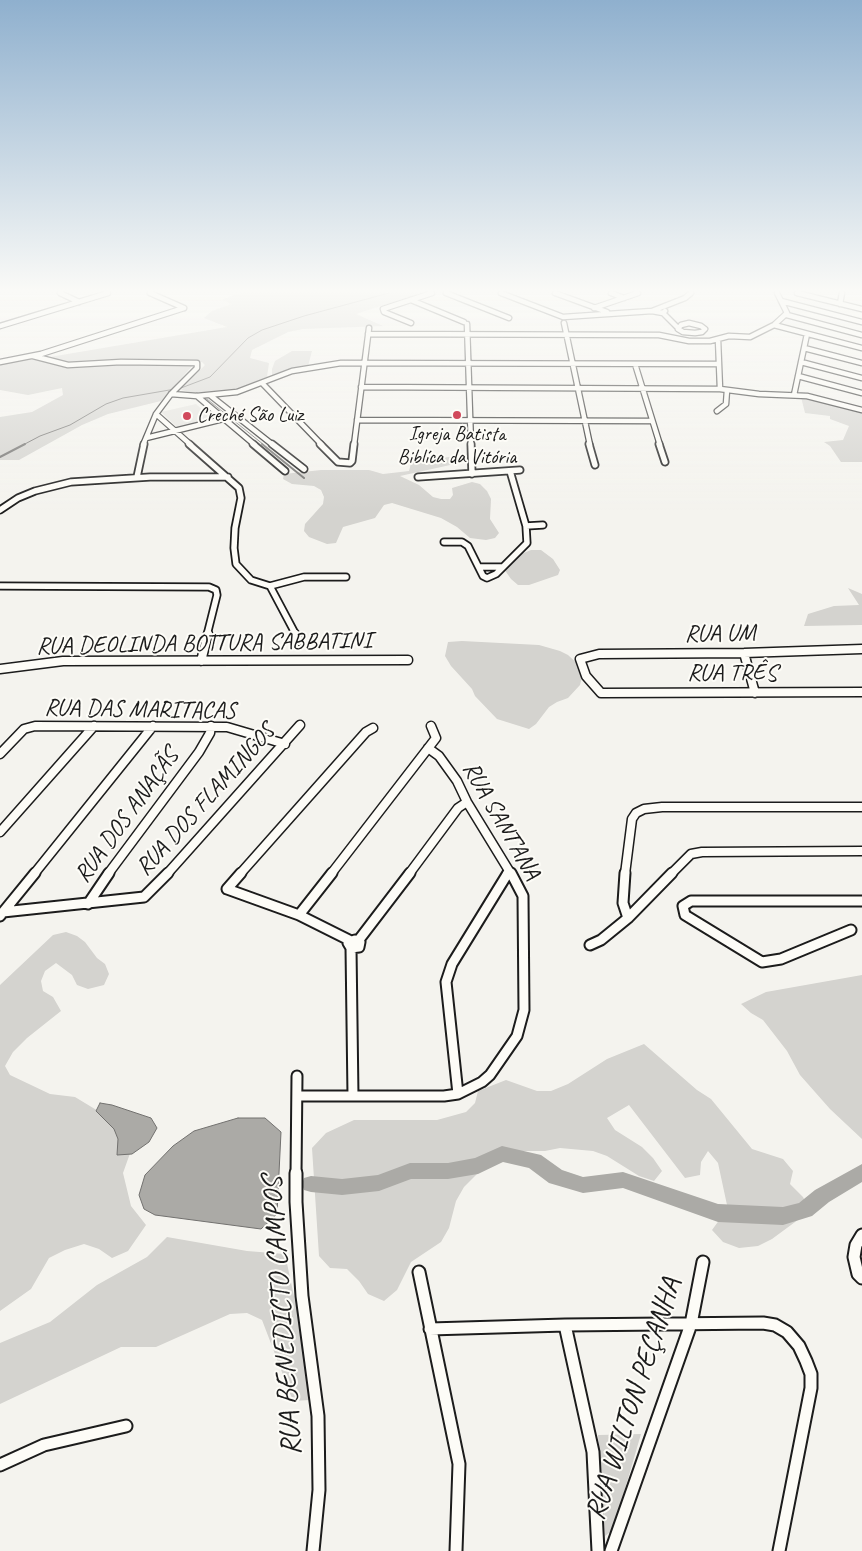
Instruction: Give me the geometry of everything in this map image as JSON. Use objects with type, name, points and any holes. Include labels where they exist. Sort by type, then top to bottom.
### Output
[{"type":"street","points":[[137,477],[146,438],[156,414],[171,394],[197,368],[197,365]]},
{"type":"street","points":[[171,394],[211,396],[237,392],[307,367],[321,365]]},
{"type":"street","points":[[263,384],[338,462],[345,464],[352,461],[364,365]]},
{"type":"street","points":[[468,365],[472,474]]},
{"type":"street","points":[[572,365],[583,420],[595,465]]},
{"type":"street","points":[[635,365],[665,462]]},
{"type":"street","points":[[719,365],[720,389]]},
{"type":"street","points":[[794,395],[801,365]]},
{"type":"street","points":[[815,365],[862,378]]},
{"type":"street","points":[[798,376],[862,393]]},
{"type":"street","points":[[361,387],[642,387],[720,389],[823,399],[862,410]]},
{"type":"street","points":[[717,411],[726,404],[727,390]]},
{"type":"street","points":[[197,396],[285,470]]},
{"type":"street","points":[[211,396],[304,469]]},
{"type":"street","points":[[156,414],[228,477],[241,492],[235,528],[234,558],[236,564],[251,580],[270,586],[304,576],[346,577]]},
{"type":"street","points":[[146,438],[223,419]]},
{"type":"street","points":[[357,420],[652,421]]},
{"type":"street","points":[[418,477],[520,470]]},
{"type":"street","points":[[444,542],[462,542],[472,552],[483,576],[487,578],[496,574],[527,543],[526,526],[510,471]]},
{"type":"street","points":[[0,510],[18,498],[71,482],[137,477],[228,477]]},
{"type":"street","points":[[526,526],[543,525]]},
{"type":"street","points":[[480,567],[503,567]]},
{"type":"street","points":[[0,586],[209,587],[216,590],[217,595],[201,661]]},
{"type":"street","points":[[270,586],[299,640]]},
{"type":"street","name":"RUA UM","points":[[601,693],[586,676],[580,660],[586,656],[599,654],[744,653],[862,649]]},
{"type":"street","points":[[744,653],[755,693]]},
{"type":"street","name":"RUA DEOLINDA BOTTURA SABBATINI","points":[[0,669],[63,661],[408,660]]},
{"type":"street","name":"RUA TRÊS","points":[[601,693],[862,692]]},
{"type":"street","name":"RUA DOS FLAMINGOS","points":[[88,904],[138,898],[150,893],[300,725]]},
{"type":"street","name":"RUA DAS MARITACAS","points":[[0,754],[24,729],[34,726],[211,726],[243,730],[285,744]]},
{"type":"street","points":[[0,832],[94,726]]},
{"type":"street","points":[[2,914],[153,726]]},
{"type":"street","name":"RUA DOS ANAÇÃS","points":[[88,904],[118,859],[199,752],[210,733],[211,726]]},
{"type":"street","points":[[300,915],[436,738],[431,726]]},
{"type":"street","points":[[354,943],[300,915],[227,889],[366,732],[373,728]]},
{"type":"street","name":"RUA SANT’ANA","points":[[298,1096],[444,1096],[458,1094],[482,1082],[494,1071],[517,1036],[524,1010],[524,906],[520,888],[467,802],[457,781],[439,756],[428,748]]},
{"type":"street","points":[[353,1096],[354,943],[453,817],[458,808],[467,802]]},
{"type":"street","points":[[628,918],[623,903],[623,889],[632,819],[636,813],[644,809],[662,807],[862,808]]},
{"type":"street","points":[[453,817],[473,812]]},
{"type":"street","points":[[590,945],[601,940],[628,918],[691,854],[702,852],[862,851]]},
{"type":"street","points":[[458,1094],[446,982],[452,964],[509,871]]},
{"type":"street","points":[[851,930],[780,959],[762,962],[685,915],[683,906],[691,901],[862,901]]},
{"type":"street","points":[[2,914],[88,904]]},
{"type":"street","name":"RUA BENEDICTO CAMPOS","points":[[297,1076],[296,1202],[299,1258],[302,1296],[318,1416],[319,1490],[313,1551]]},
{"type":"street","points":[[862,1235],[856,1245],[854,1257],[858,1274],[862,1278]]},
{"type":"street","name":"RUA WILTON PEÇANHA","points":[[612,1551],[691,1324],[703,1262]]},
{"type":"street","points":[[419,1272],[459,1464],[456,1551]]},
{"type":"street","points":[[430,1329],[565,1325],[763,1323],[776,1325],[787,1332],[798,1346],[811,1374],[812,1388],[778,1551]]},
{"type":"street","points":[[565,1325],[594,1452],[598,1551]]},
{"type":"street","points":[[0,1465],[44,1445],[126,1426]]},
{"type":"shaded area","points":[[0,365],[86,367],[193,365],[161,401],[108,414],[82,425],[19,460],[0,460],[0,417],[32,412],[63,395],[62,388],[28,395],[0,390]]},
{"type":"shaded area","points":[[205,365],[269,365],[267,377],[234,390],[195,393],[181,390]]},
{"type":"shaded area","points":[[273,365],[308,365],[272,376]]},
{"type":"shaded area","points":[[801,397],[862,411],[862,462],[841,462],[830,446],[824,442],[843,440],[849,426],[830,419],[830,416],[805,413]]},
{"type":"shaded area","name":"Creché São Luiz","points":[[196,404],[210,417],[206,420],[177,427],[161,412]]},
{"type":"shaded area","points":[[424,457],[431,459],[461,458],[464,462],[400,476],[419,485],[433,497],[441,499],[450,499],[453,495],[452,488],[472,482],[480,484],[487,491],[491,499],[490,519],[499,533],[495,538],[486,540],[470,538],[457,527],[441,518],[392,503],[384,505],[375,518],[343,527],[336,543],[327,544],[309,537],[304,531],[305,524],[323,504],[324,497],[321,490],[314,486],[292,484],[283,479],[284,474],[321,470],[369,470],[383,474],[409,471],[412,459]]},
{"type":"shaded area","points":[[531,550],[541,550],[553,559],[560,570],[558,575],[529,585],[518,585],[504,569],[509,559]]},
{"type":"shaded area","points":[[848,588],[862,594],[862,625],[804,626],[808,614],[834,606],[859,605]]},
{"type":"shaded area","points":[[448,642],[539,645],[560,651],[568,655],[581,667],[583,673],[580,685],[568,698],[549,707],[536,724],[529,729],[497,719],[475,696],[472,689],[451,666],[445,656]]},
{"type":"shaded area","points":[[66,932],[77,936],[85,942],[97,958],[105,964],[109,974],[104,985],[88,989],[77,985],[72,975],[56,963],[45,971],[41,981],[43,991],[53,997],[61,1011],[27,1038],[13,1052],[5,1066],[10,1075],[50,1094],[75,1097],[118,1123],[133,1145],[123,1173],[131,1206],[146,1225],[128,1251],[112,1258],[99,1249],[84,1244],[49,1258],[31,1289],[0,1311],[0,985],[53,935]]},
{"type":"shaded area","points":[[862,975],[862,1139],[830,1109],[800,1075],[787,1051],[763,1020],[741,1004],[766,992]]},
{"type":"shaded area","points":[[644,1044],[697,1090],[711,1099],[752,1149],[783,1159],[793,1171],[790,1184],[803,1197],[810,1211],[772,1239],[758,1246],[739,1248],[723,1242],[712,1230],[727,1205],[718,1163],[708,1151],[701,1162],[700,1175],[685,1178],[629,1105],[607,1118],[615,1130],[642,1147],[653,1158],[662,1171],[654,1181],[639,1176],[607,1156],[593,1151],[560,1148],[545,1151],[512,1151],[495,1159],[483,1168],[464,1187],[456,1201],[449,1228],[441,1242],[411,1262],[397,1290],[384,1301],[368,1294],[347,1269],[330,1268],[319,1256],[312,1148],[326,1133],[354,1120],[437,1120],[466,1112],[475,1103],[478,1091],[506,1080],[537,1091],[551,1091],[568,1084],[607,1059]]},
{"type":"shaded area","points":[[100,1103],[151,1118],[157,1128],[149,1142],[132,1154],[117,1155],[118,1139],[114,1129],[96,1111]]},
{"type":"shaded area","points":[[238,1118],[265,1118],[281,1132],[277,1214],[261,1229],[155,1215],[144,1209],[139,1195],[145,1175],[173,1146],[194,1131]]},
{"type":"shaded area","points":[[167,1237],[247,1251],[285,1254],[305,1348],[304,1367],[310,1383],[310,1400],[293,1401],[262,1320],[247,1313],[230,1314],[156,1347],[121,1347],[0,1404],[0,1343],[50,1322],[97,1285],[147,1257]]},
{"type":"shaded area","points":[[641,1434],[613,1530],[605,1536],[598,1435]]},
{"type":"waterway","points":[[23,445],[40,436],[70,425],[106,404],[123,398],[181,388],[210,377],[221,365]]},
{"type":"waterway","points":[[207,399],[264,445]]},
{"type":"waterway","points":[[0,457],[25,444]]},
{"type":"waterway","points":[[262,444],[304,478]]},
{"type":"waterway","points":[[311,1184],[342,1187],[379,1183],[410,1171],[448,1171],[478,1166],[502,1154],[534,1161],[556,1177],[583,1185],[623,1180],[718,1213],[783,1216],[805,1210],[822,1196],[862,1172]]},
{"type":"place","name":"Igreja Batista Biblíca da Vitória","points":[[457,415]]},
{"type":"place","name":"Creché São Luiz","points":[[187,416]]}]
